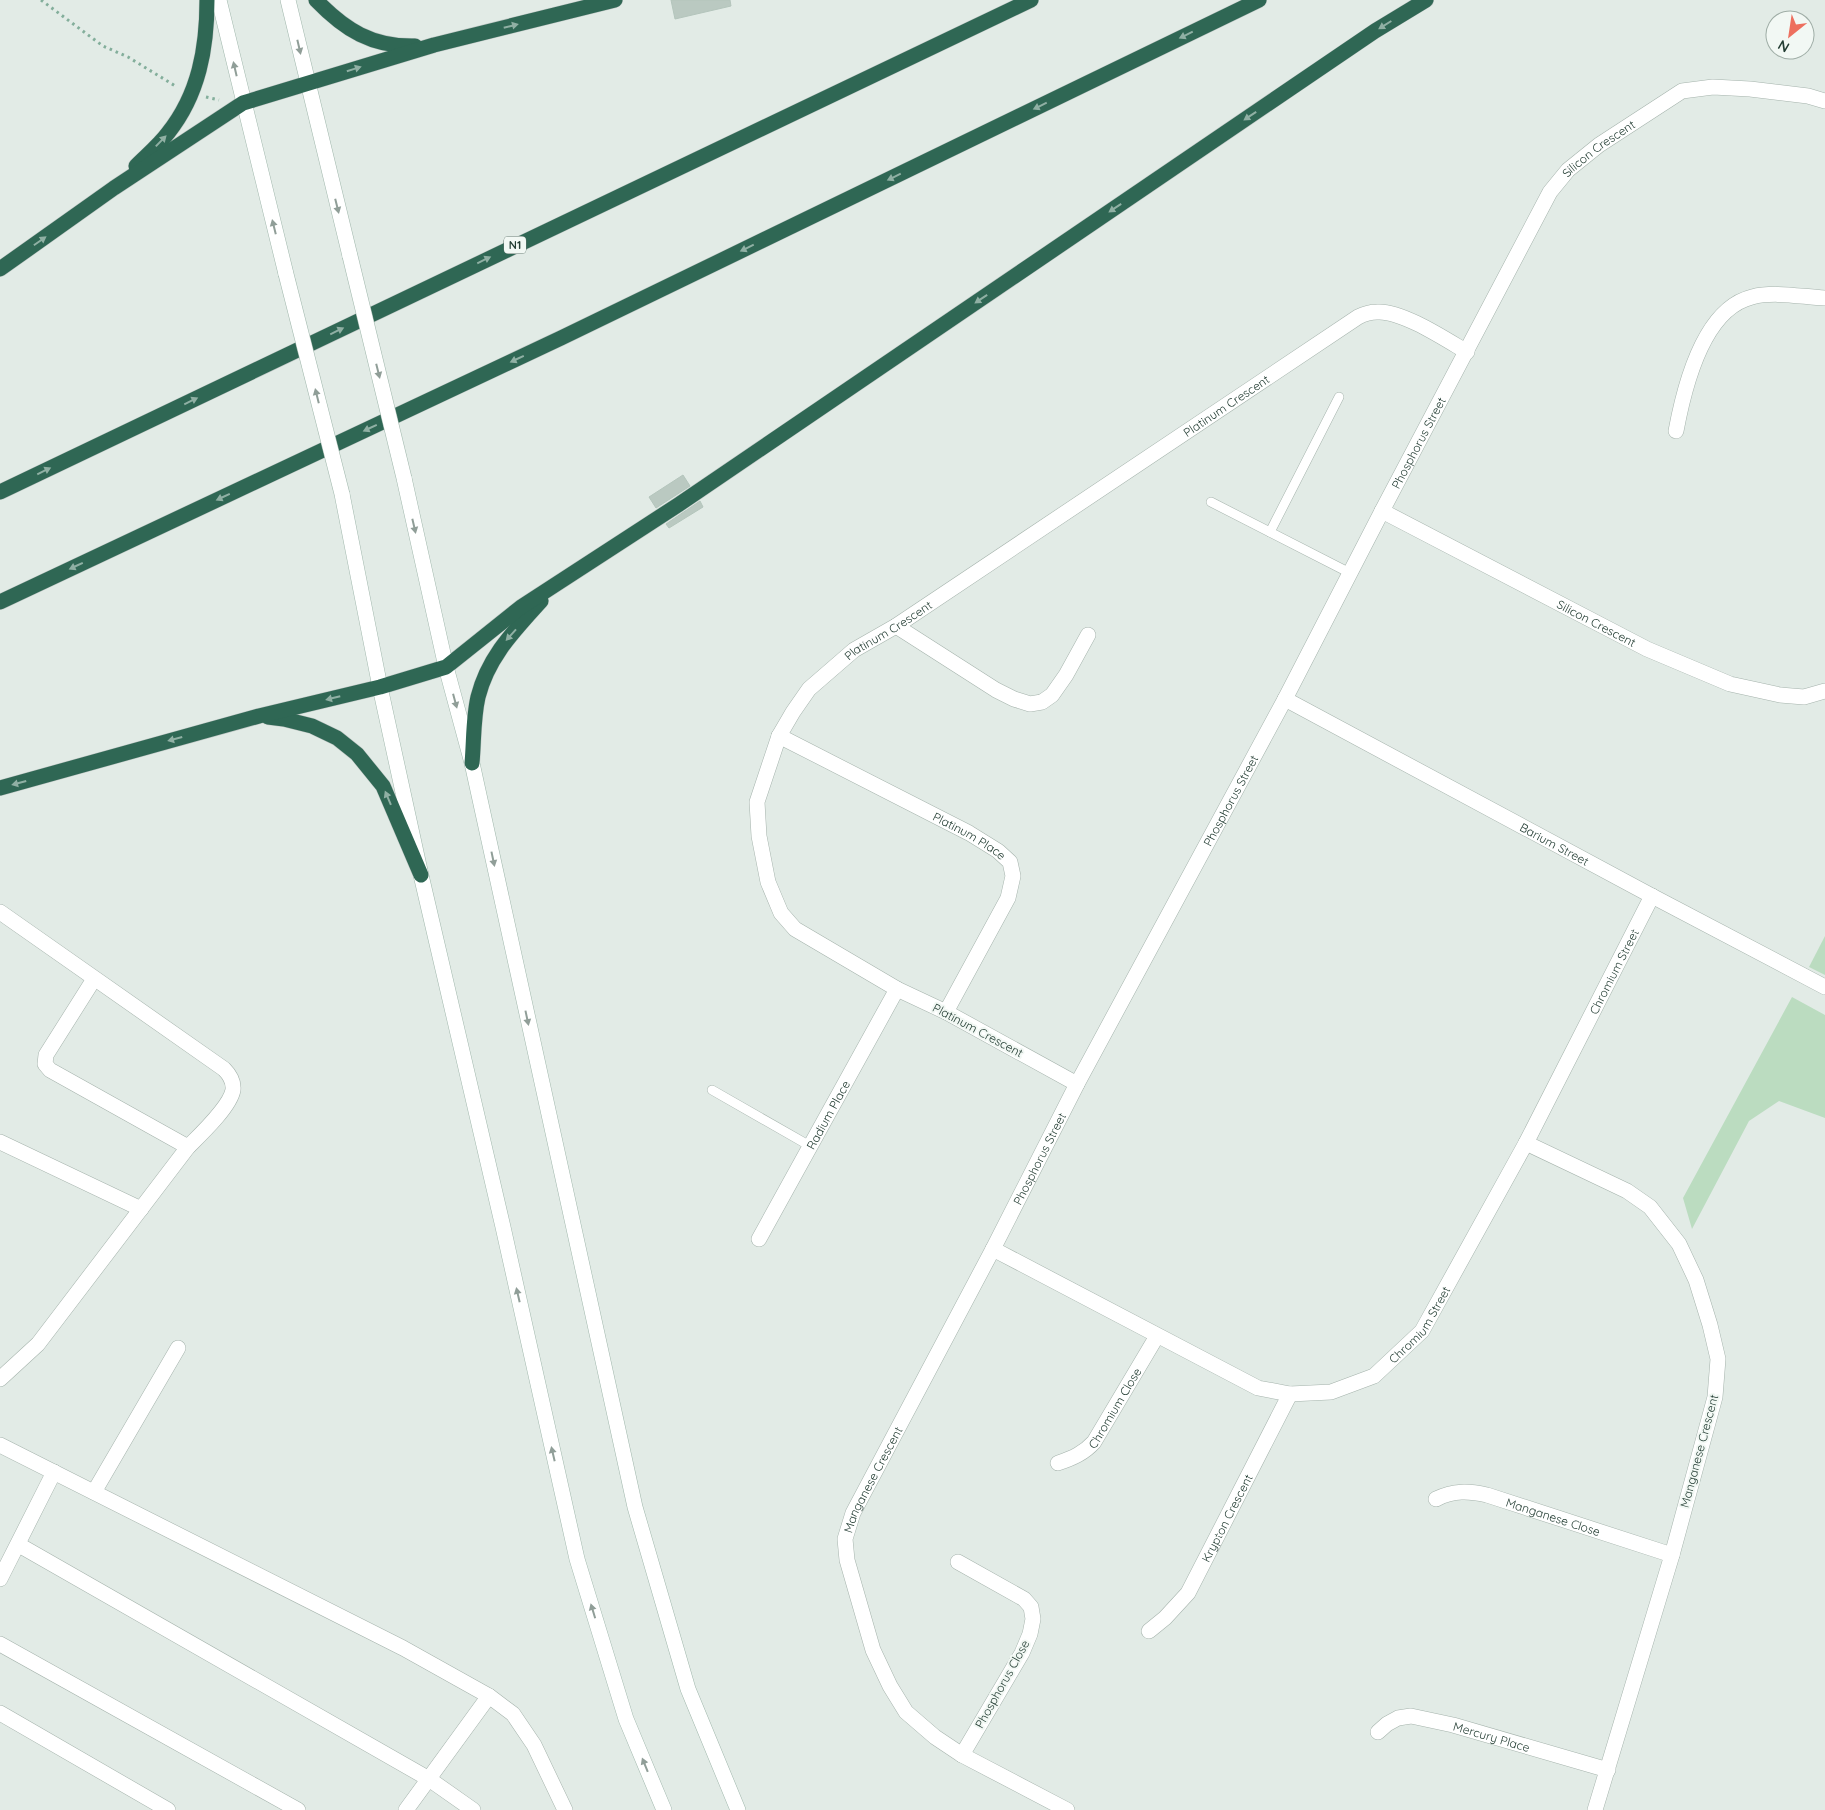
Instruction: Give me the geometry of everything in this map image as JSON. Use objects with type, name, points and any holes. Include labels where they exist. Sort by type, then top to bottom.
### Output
[{"type":"highway","points":[[114,188],[168,134],[191,95],[204,52],[207,27],[207,0]]},
{"type":"highway","points":[[316,0],[334,19],[360,36],[398,46],[434,45]]},
{"type":"highway","points":[[0,269],[114,188],[243,103],[434,45],[615,0]]},
{"type":"highway","name":"N1","points":[[0,492],[1031,0]]},
{"type":"highway","points":[[0,602],[561,338],[1260,0]]},
{"type":"highway","points":[[0,788],[259,716],[380,687],[446,666],[521,607],[694,494],[1375,31],[1426,0]]},
{"type":"highway","points":[[472,762],[474,724],[479,696],[489,667],[503,644],[555,585]]},
{"type":"highway","points":[[259,716],[284,719],[312,726],[336,738],[357,754],[383,786],[421,875]]},
{"type":"street","points":[[219,0],[243,103],[342,494],[380,687],[421,875],[503,1226],[577,1559],[626,1719],[664,1810]]},
{"type":"street","points":[[288,0],[404,478],[446,666],[472,762],[635,1506],[688,1688],[738,1810]]},
{"type":"street","name":"Silicon Crescent","points":[[1467,352],[1550,192],[1568,170],[1599,145],[1682,92],[1713,86],[1808,96],[1825,101]]},
{"type":"street","points":[[1676,431],[1690,374],[1704,342],[1720,317],[1736,303],[1764,294],[1825,298]]},
{"type":"street","name":"Platinum Crescent","points":[[1077,1084],[946,1012],[897,989],[795,930],[781,913],[768,882],[759,836],[757,802],[779,736],[809,689],[854,650],[896,626],[1358,317],[1378,311],[1393,314],[1426,329],[1467,352]]},
{"type":"street","name":"Phosphorus Street","points":[[993,1249],[1077,1084],[1285,698],[1467,352]]},
{"type":"street","name":"Silicon Crescent","points":[[1382,511],[1647,649],[1730,684],[1780,695],[1804,697],[1825,691]]},
{"type":"street","points":[[896,626],[996,690],[1030,704],[1042,702],[1052,694],[1066,675],[1088,635]]},
{"type":"street","name":"Barium Street","points":[[1285,698],[1825,987]]},
{"type":"street","name":"Platinum Place","points":[[779,736],[969,833],[998,851],[1010,862],[1013,876],[1008,898],[946,1012]]},
{"type":"street","name":"Chromium Street","points":[[993,1249],[1258,1388],[1290,1394],[1331,1392],[1374,1376],[1422,1331],[1526,1143],[1652,896]]},
{"type":"street","points":[[0,912],[231,1076],[233,1090],[230,1099],[212,1122],[188,1147],[38,1344],[0,1379]]},
{"type":"street","points":[[94,979],[46,1055],[45,1064],[50,1070],[188,1147]]},
{"type":"street","name":"Radium Place","points":[[759,1239],[897,989]]},
{"type":"street","points":[[0,1142],[141,1209]]},
{"type":"street","name":"Manganese Crescent","points":[[1526,1143],[1627,1191],[1650,1207],[1679,1244],[1696,1280],[1718,1359],[1715,1397],[1672,1555],[1595,1810]]},
{"type":"street","name":"Manganese Crescent","points":[[993,1249],[852,1512],[845,1539],[847,1560],[873,1650],[890,1686],[906,1712],[919,1725],[962,1755],[1067,1810]]},
{"type":"street","name":"Chromium Close","points":[[1058,1463],[1074,1458],[1086,1451],[1094,1442],[1157,1336]]},
{"type":"street","points":[[94,1492],[178,1348]]},
{"type":"street","name":"Krypton Crescent","points":[[1149,1631],[1165,1618],[1188,1593],[1290,1394]]},
{"type":"street","points":[[0,1445],[403,1648],[489,1696],[513,1714],[534,1745],[565,1810]]},
{"type":"street","points":[[0,1579],[19,1545],[54,1472]]},
{"type":"street","name":"Manganese Close","points":[[1436,1499],[1457,1491],[1488,1495],[1672,1555]]},
{"type":"street","points":[[19,1545],[429,1779],[473,1810]]},
{"type":"street","name":"Phosphorus Close","points":[[958,1562],[1024,1599],[1031,1607],[1034,1619],[1022,1653],[962,1755]]},
{"type":"street","points":[[0,1644],[298,1810]]},
{"type":"street","points":[[406,1810],[489,1696]]},
{"type":"street","points":[[0,1713],[168,1810]]},
{"type":"street","name":"Mercury Place","points":[[1378,1732],[1398,1718],[1411,1716],[1453,1725],[1608,1770]]},
{"type":"lane","points":[[1270,532],[1339,397]]},
{"type":"lane","points":[[1211,502],[1350,573]]},
{"type":"lane","points":[[712,1090],[810,1146]]},
{"type":"path","points":[[41,0],[103,46],[128,57],[191,95],[243,103]]},
{"type":"green space","points":[[1825,936],[1825,975],[1809,967]]},
{"type":"green space","points":[[1792,997],[1825,1015],[1825,1118],[1779,1101],[1749,1121],[1692,1229],[1683,1198]]},
{"type":"building","points":[[671,0],[730,0],[731,6],[675,19]]},
{"type":"building","points":[[683,475],[690,486],[656,508],[649,497]]},
{"type":"building","points":[[700,501],[703,507],[669,528],[666,524]]}]
